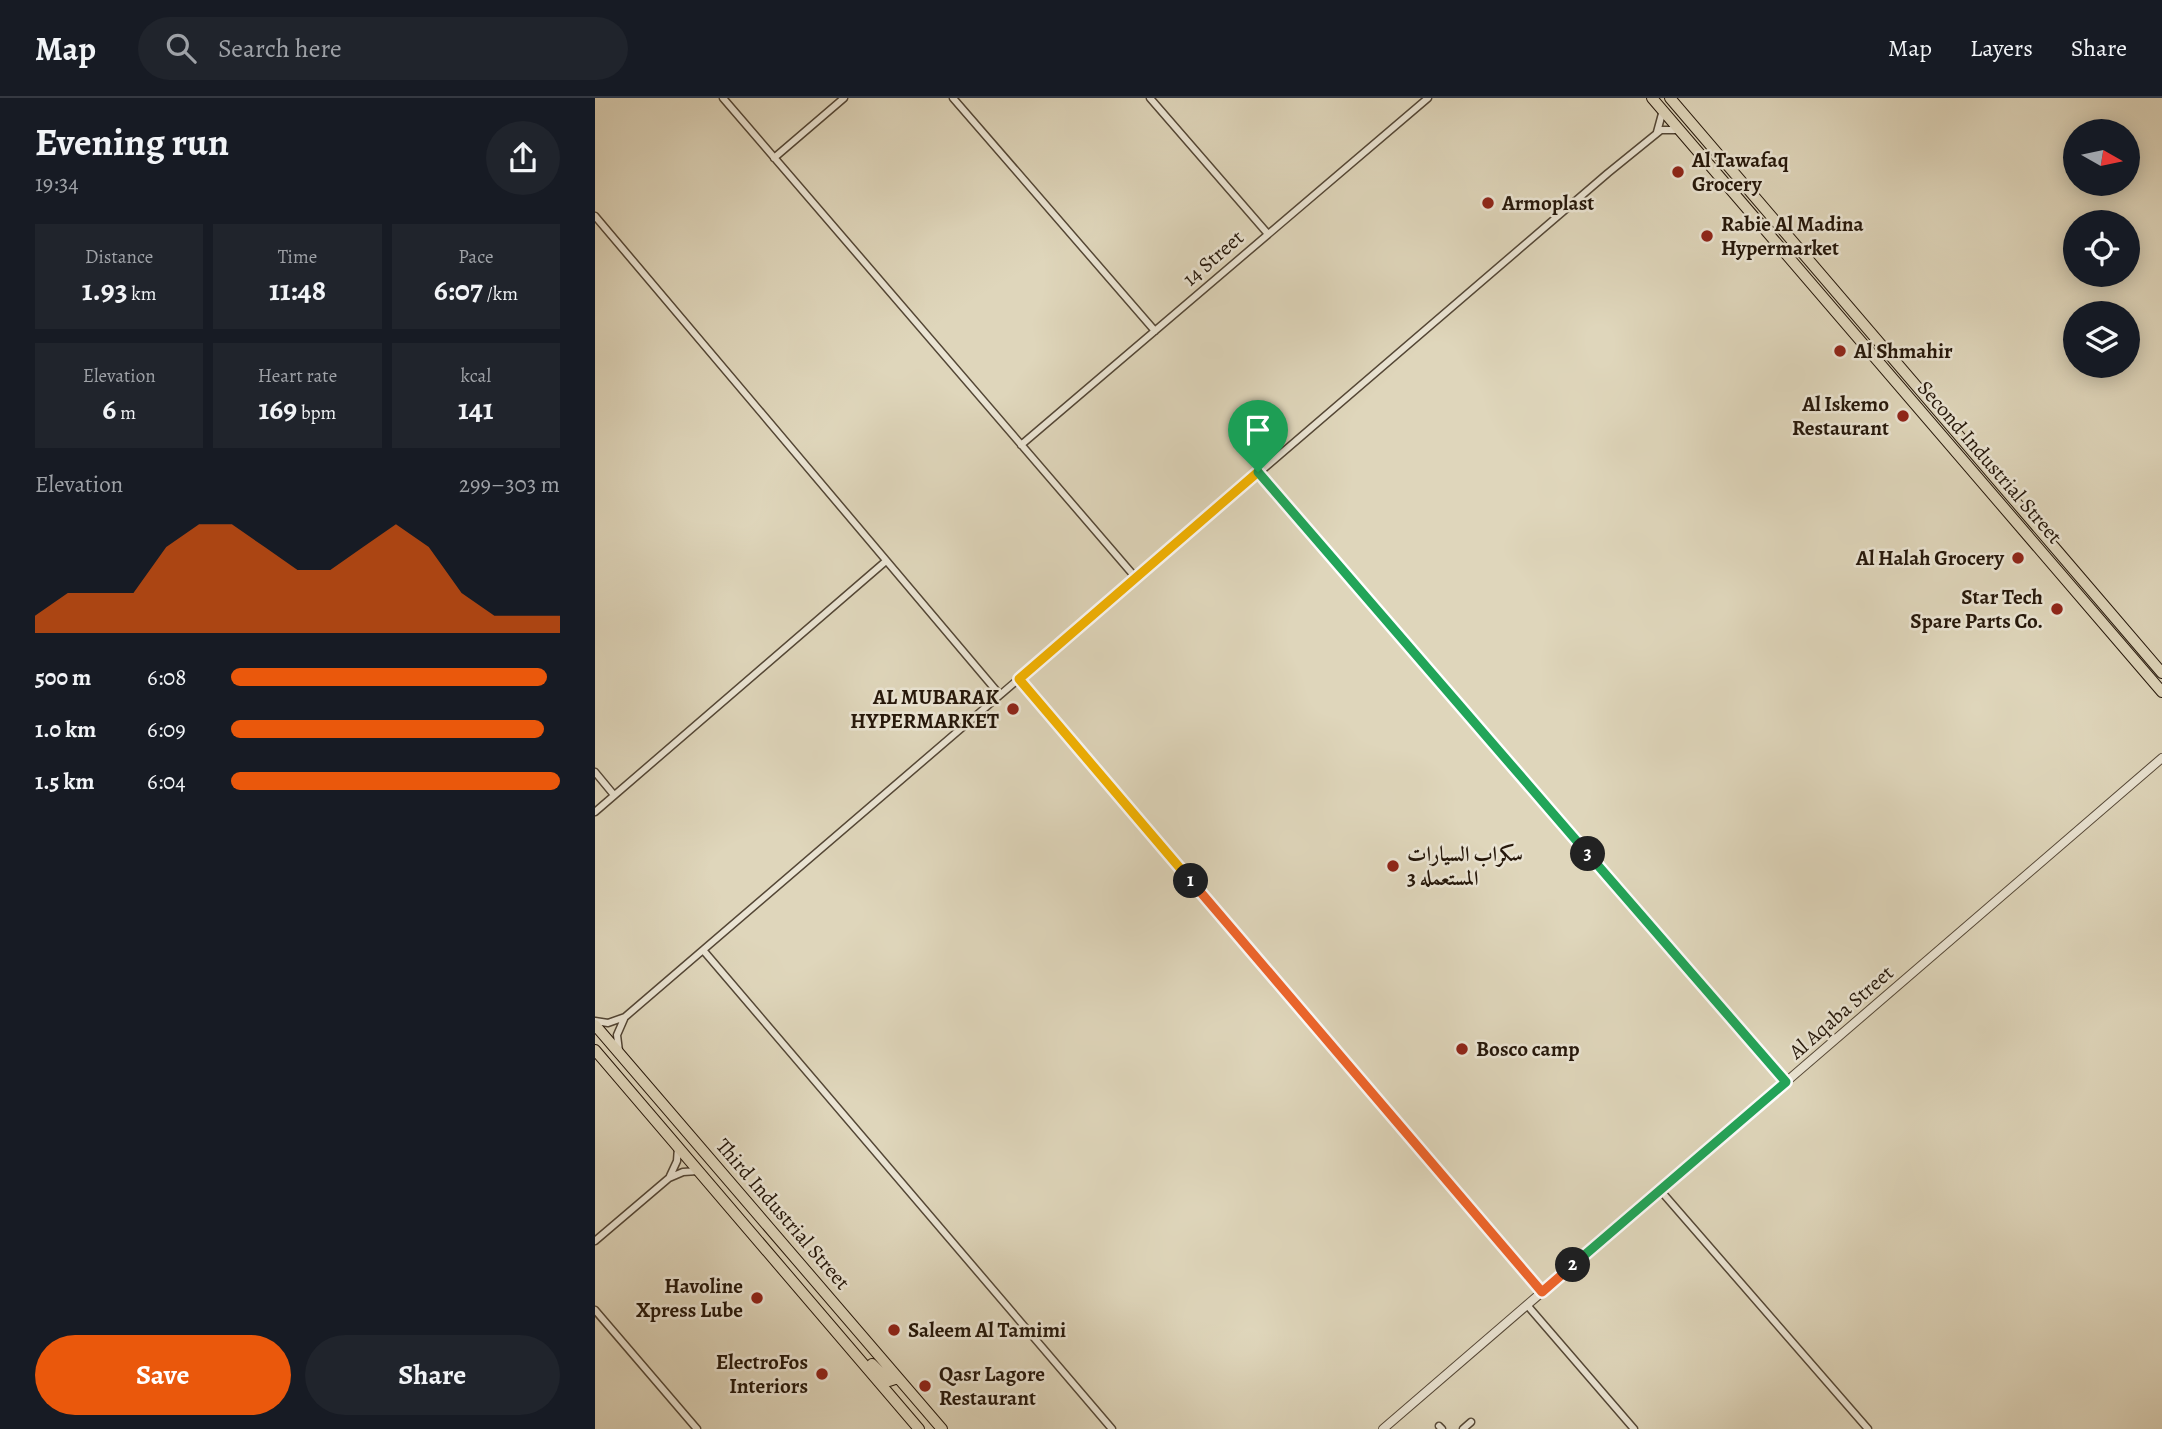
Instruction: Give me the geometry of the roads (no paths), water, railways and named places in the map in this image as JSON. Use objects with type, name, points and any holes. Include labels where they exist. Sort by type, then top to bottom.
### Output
[{"type":"main road","name":"Second Industrial Street","points":[[1652,98],[2162,692]]},
{"type":"main road","name":"Second Industrial Street","points":[[1670,98],[2162,673]]},
{"type":"main road","name":"Third Industrial Street","points":[[595,1023],[942,1429]]},
{"type":"main road","name":"Third Industrial Street","points":[[595,1050],[919,1429]]},
{"type":"main road","points":[[857,1355],[866,1359],[889,1381],[898,1378]]},
{"type":"street","points":[[723,98],[1136,578]]},
{"type":"street","points":[[774,158],[844,98]]},
{"type":"street","points":[[953,98],[1154,331]]},
{"type":"street","points":[[1150,98],[1268,234]]},
{"type":"street","name":"14 Street","points":[[1021,445],[1428,98]]},
{"type":"street","points":[[1655,134],[1663,110]]},
{"type":"street","points":[[595,1023],[608,1023],[625,1017],[1655,134],[1668,128],[1681,131]]},
{"type":"street","points":[[595,216],[999,695]]},
{"type":"street","points":[[1258,472],[1786,1082]]},
{"type":"street","points":[[595,812],[886,561]]},
{"type":"street","points":[[1019,679],[1542,1292]]},
{"type":"street","name":"Al Aqaba Street","points":[[1384,1429],[2162,758]]},
{"type":"street","points":[[595,772],[614,795]]},
{"type":"street","points":[[703,950],[1112,1429]]},
{"type":"street","points":[[620,1054],[617,1035],[625,1017]]},
{"type":"street","points":[[669,1178],[675,1167],[678,1147]]},
{"type":"street","points":[[595,1241],[669,1178],[683,1172],[699,1171]]},
{"type":"street","points":[[1660,1190],[1868,1429]]},
{"type":"street","points":[[1527,1305],[1634,1429]]},
{"type":"street","points":[[595,1310],[697,1429]]},
{"type":"street","points":[[1463,1429],[1471,1422]]},
{"type":"place","name":"Al Tawafaq Grocery","points":[[1678,172]]},
{"type":"place","name":"Armoplast","points":[[1488,203]]},
{"type":"place","name":"Rabie Al Madina Hypermarket","points":[[1707,236]]},
{"type":"place","name":"Al Shmahir","points":[[1840,351]]},
{"type":"place","name":"Al Iskemo Restaurant","points":[[1903,416]]},
{"type":"place","name":"Al Halah Grocery","points":[[2018,558]]},
{"type":"place","name":"Star Tech Spare Parts Co.","points":[[2057,609]]},
{"type":"place","name":"AL MUBARAK HYPERMARKET","points":[[1013,709]]},
{"type":"place","name":"سكراب السيارات المستعمله 3","points":[[1393,866]]},
{"type":"place","name":"Bosco camp","points":[[1462,1049]]},
{"type":"place","name":"Havoline Xpress Lube","points":[[757,1298]]},
{"type":"place","name":"Saleem Al Tamimi","points":[[894,1330]]},
{"type":"place","name":"ElectroFos Interiors","points":[[822,1374]]},
{"type":"place","name":"Qasr Lagore Restaurant","points":[[925,1386]]}]
